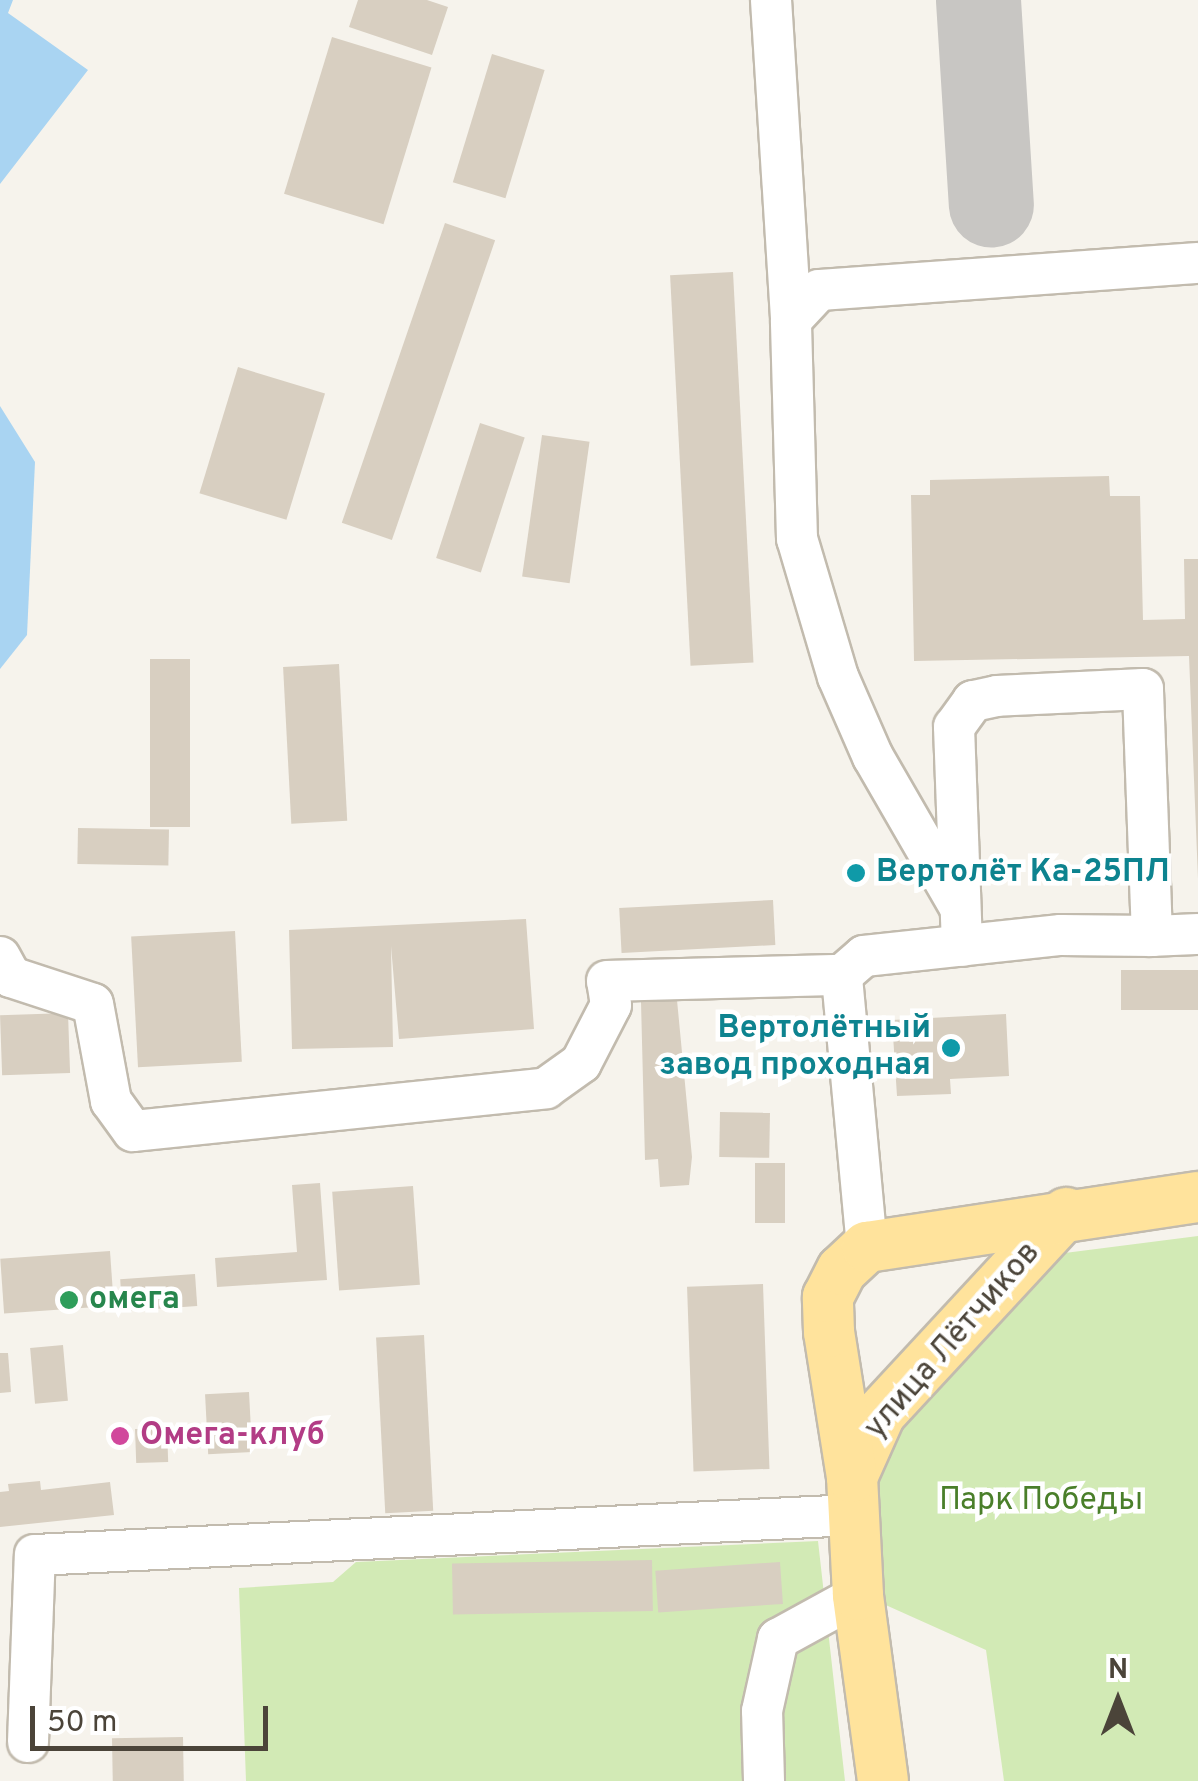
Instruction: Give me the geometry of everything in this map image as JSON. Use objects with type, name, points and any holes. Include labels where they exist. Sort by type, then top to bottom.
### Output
[{"type":"main road","name":"улица Лётчиков","points":[[882,1781],[858,1595],[852,1496],[829,1332],[828,1297],[842,1270],[890,1242],[1066,1213],[1198,1197]]},
{"type":"main road","name":"улица Лётчиков","points":[[852,1496],[880,1414],[1066,1213]]},
{"type":"main road","points":[[890,1242],[943,1249],[959,1267],[967,1316]]},
{"type":"main road","points":[[829,1332],[845,1364],[863,1380],[890,1383],[918,1372]]},
{"type":"lane","points":[[771,0],[791,320],[797,539],[838,677],[872,756],[961,927]]},
{"type":"lane","points":[[791,320],[819,290],[1198,263]]},
{"type":"lane","points":[[961,927],[954,726],[973,701],[1144,689],[1152,936]]},
{"type":"lane","points":[[0,957],[11,978],[92,1004],[110,1101],[133,1131],[546,1088],[581,1063],[612,1005],[606,980],[842,975],[864,956],[961,927],[1061,935],[1198,934]]},
{"type":"lane","points":[[842,975],[890,1242]]},
{"type":"lane","points":[[28,1742],[14,1677],[36,1556],[852,1496]]},
{"type":"lane","points":[[764,1781],[762,1710],[778,1639],[858,1595]]},
{"type":"green space","name":"Парк Победы","points":[[1198,1236],[1198,1781],[1004,1781],[986,1650],[879,1602],[865,1451],[1057,1254]]},
{"type":"green space","points":[[818,1541],[845,1781],[246,1781],[239,1588],[333,1582],[356,1562]]},
{"type":"water","points":[[0,0],[13,0],[8,13],[88,70],[0,184]]},
{"type":"water","points":[[0,406],[35,462],[27,635],[0,669]]},
{"type":"building","points":[[358,0],[427,0],[448,7],[432,55],[349,27]]},
{"type":"building","points":[[332,37],[431,67],[384,224],[284,194]]},
{"type":"building","points":[[492,54],[545,70],[505,198],[453,182]]},
{"type":"building","points":[[445,223],[495,240],[392,540],[342,523]]},
{"type":"building","points":[[733,272],[753,662],[691,666],[670,275]]},
{"type":"building","points":[[238,367],[325,394],[286,520],[199,493]]},
{"type":"building","points":[[480,423],[525,438],[481,573],[436,558]]},
{"type":"building","points":[[542,435],[590,442],[570,583],[522,577]]},
{"type":"building","points":[[1109,476],[1110,496],[1140,496],[1143,620],[1185,619],[1184,559],[1198,559],[1198,879],[1189,656],[914,661],[911,495],[930,495],[930,480]]},
{"type":"building","points":[[150,659],[190,659],[190,827],[150,827]]},
{"type":"building","points":[[339,664],[347,821],[291,824],[283,667]]},
{"type":"building","points":[[78,828],[169,830],[168,866],[77,864]]},
{"type":"building","points":[[773,900],[775,945],[622,953],[619,908]]},
{"type":"building","points":[[526,919],[534,1029],[399,1039],[391,946],[393,1047],[292,1049],[289,930]]},
{"type":"building","points":[[235,931],[242,1062],[138,1067],[131,936]]},
{"type":"building","points":[[1121,970],[1198,970],[1198,1010],[1121,1010]]},
{"type":"building","points":[[677,1000],[692,1157],[689,1185],[660,1187],[658,1159],[645,1160],[641,1002]]},
{"type":"building","points":[[68,1013],[70,1073],[2,1075],[0,1015]]},
{"type":"building","name":"Вертолётный завод проходная","points":[[1006,1014],[1009,1076],[950,1079],[951,1094],[897,1096],[892,1020]]},
{"type":"building","points":[[720,1112],[770,1113],[769,1158],[719,1157]]},
{"type":"building","points":[[755,1163],[785,1163],[785,1223],[755,1223]]},
{"type":"building","points":[[320,1183],[327,1280],[217,1287],[215,1258],[297,1252],[292,1185]]},
{"type":"building","points":[[413,1186],[420,1285],[339,1290],[332,1192]]},
{"type":"building","points":[[110,1251],[114,1306],[4,1314],[0,1259]]},
{"type":"building","points":[[195,1274],[197,1306],[122,1311],[120,1279]]},
{"type":"building","points":[[763,1284],[769,1469],[694,1472],[687,1287]]},
{"type":"building","points":[[424,1335],[433,1511],[385,1513],[376,1338]]},
{"type":"building","points":[[63,1345],[68,1401],[35,1404],[30,1348]]},
{"type":"building","points":[[0,1353],[8,1353],[11,1392],[0,1393]]},
{"type":"building","points":[[249,1392],[252,1452],[208,1454],[205,1394]]},
{"type":"building","points":[[167,1428],[168,1462],[136,1463],[135,1429]]},
{"type":"building","points":[[40,1481],[41,1490],[110,1482],[114,1515],[0,1527],[0,1492],[9,1491],[8,1484]]},
{"type":"building","points":[[652,1560],[653,1611],[453,1614],[452,1563]]},
{"type":"building","points":[[780,1562],[783,1604],[658,1613],[655,1571]]},
{"type":"building","points":[[183,1737],[184,1781],[113,1781],[112,1738]]},
{"type":"taxiway","points":[[978,0],[991,205]]},
{"type":"place","name":"Вертолёт Ка-25ПЛ","points":[[856,873]]},
{"type":"place","name":"Вертолётный завод проходная","points":[[951,1048]]},
{"type":"place","name":"омега","points":[[69,1300]]},
{"type":"place","name":"Омега-клуб","points":[[120,1436]]}]
